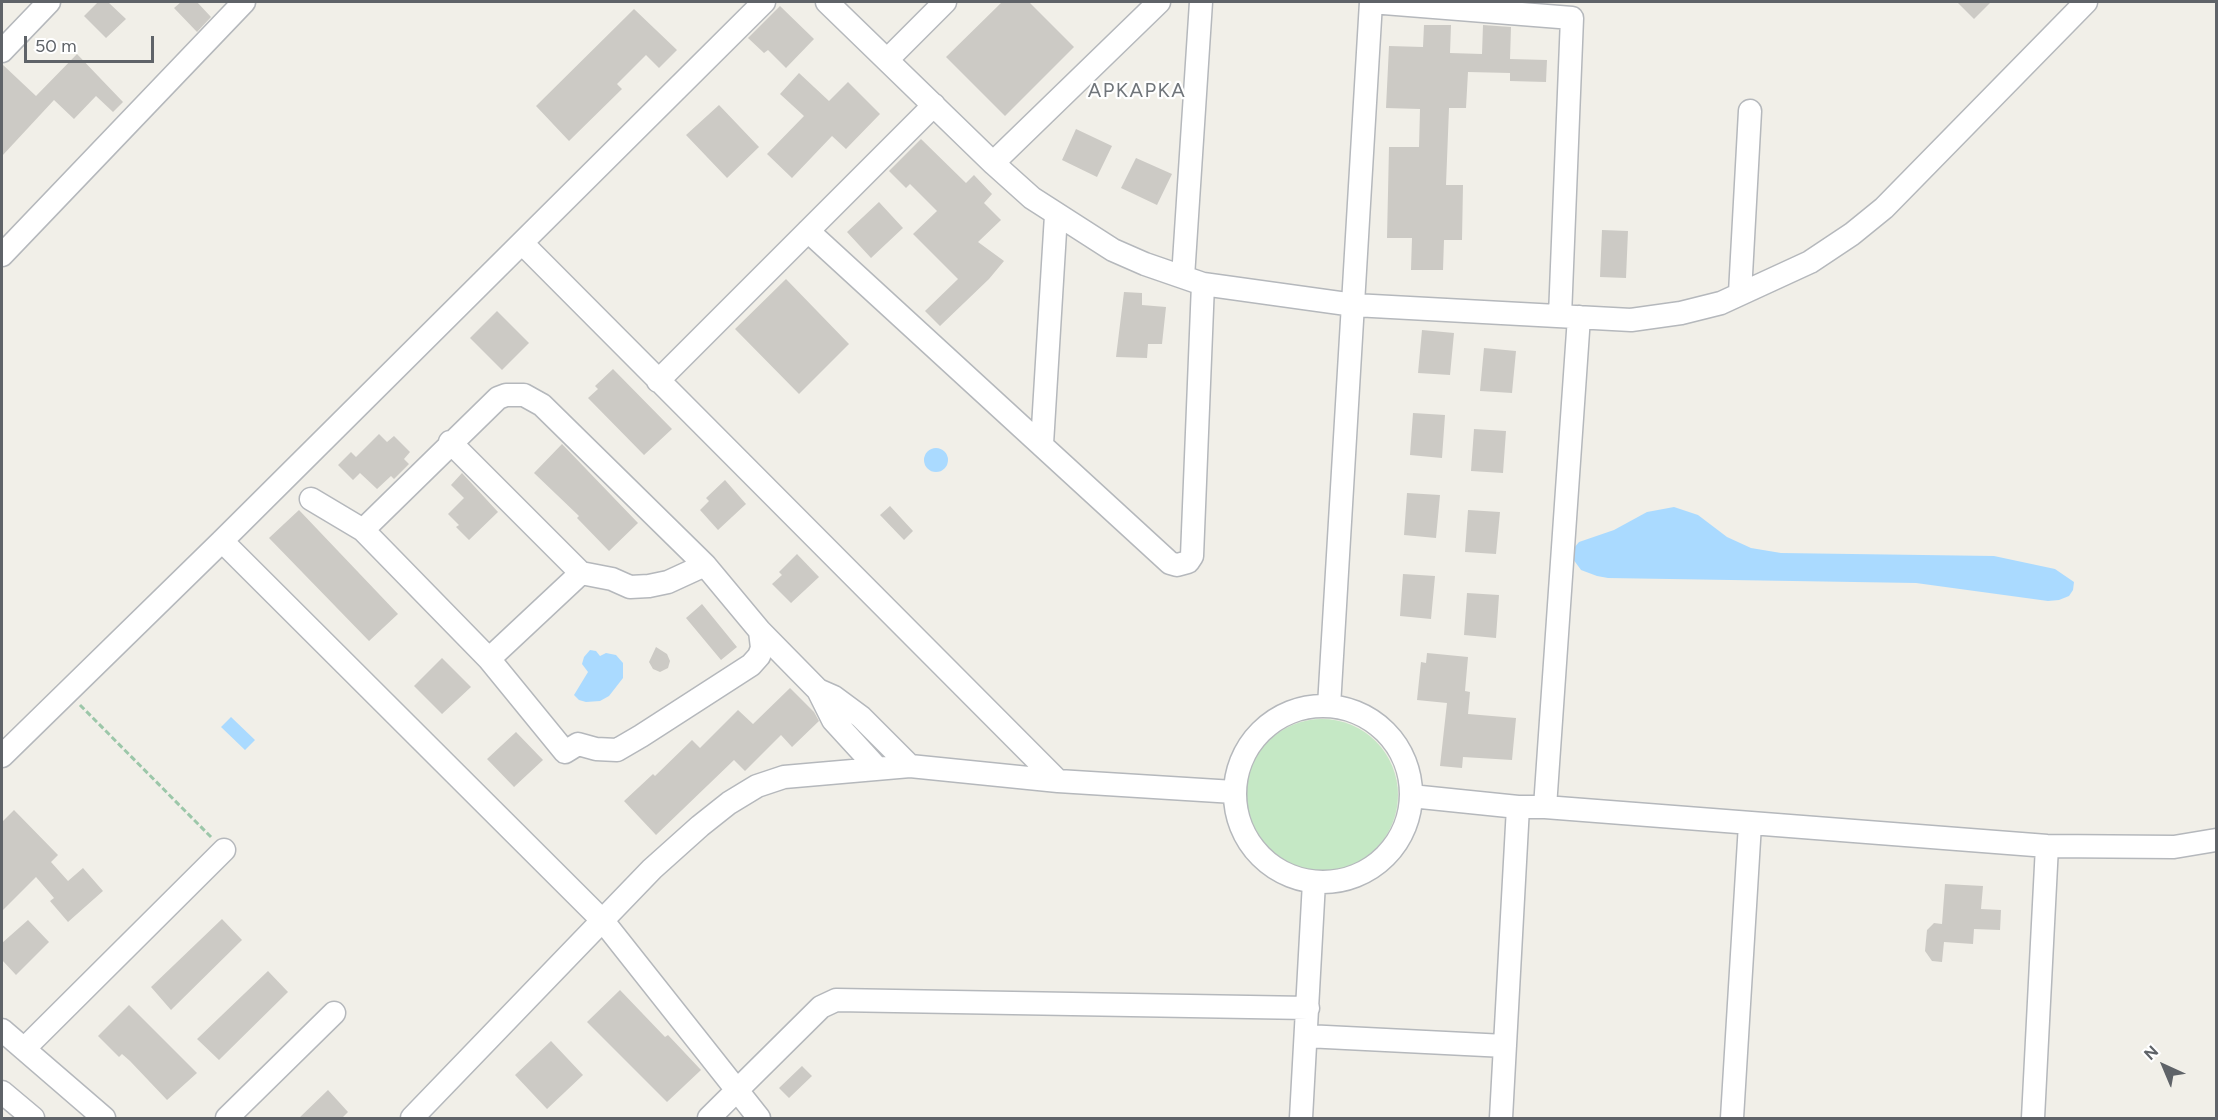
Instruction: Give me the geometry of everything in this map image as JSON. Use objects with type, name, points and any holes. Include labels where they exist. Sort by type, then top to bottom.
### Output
[{"type":"street","points":[[2,51],[49,2]]},
{"type":"street","points":[[2,255],[244,2]]},
{"type":"street","points":[[2,756],[222,541],[764,2]]},
{"type":"street","points":[[827,2],[1032,198],[1113,250],[1193,280],[1354,305],[1631,320],[1681,313],[1721,303],[1810,262],[1852,234],[1884,208],[2086,2]]},
{"type":"street","points":[[887,60],[945,2]]},
{"type":"street","points":[[993,162],[1159,2]]},
{"type":"street","points":[[808,231],[1170,563],[1183,565],[1192,556],[1194,530],[1193,280],[1201,2]]},
{"type":"street","points":[[1329,706],[1371,2],[1572,18],[1569,316],[1545,807]]},
{"type":"street","points":[[658,381],[934,105]]},
{"type":"street","points":[[1740,293],[1750,111]]},
{"type":"street","points":[[1042,444],[1056,214]]},
{"type":"street","points":[[522,243],[1058,780]]},
{"type":"street","points":[[363,530],[450,442],[498,398],[506,395],[524,395],[542,405],[705,565],[760,631],[818,690],[833,720],[877,768]]},
{"type":"street","points":[[450,442],[581,573],[612,579],[630,587],[640,587],[668,582],[705,565]]},
{"type":"street","points":[[311,499],[363,530],[489,659],[565,752],[578,744],[596,749],[617,750],[751,665],[759,656],[762,648],[760,631]]},
{"type":"street","points":[[222,541],[603,921],[759,1119]]},
{"type":"street","points":[[489,659],[581,573]]},
{"type":"street","points":[[818,690],[834,697],[861,717],[909,766]]},
{"type":"street","points":[[1310,706],[1329,706],[1369,718],[1392,739],[1406,766],[1411,796],[1407,819],[1398,840],[1377,863],[1350,878],[1314,882],[1290,876],[1276,869],[1253,849],[1239,822],[1234,792],[1236,777],[1247,748],[1268,725],[1295,710],[1310,706]]},
{"type":"street","points":[[412,1119],[672,850],[729,803],[757,786],[784,777],[909,766],[1058,780],[1234,792]]},
{"type":"street","points":[[1411,796],[1518,807],[1545,807],[2047,846],[2174,847],[2217,840]]},
{"type":"street","points":[[1501,1119],[1518,807]]},
{"type":"street","points":[[1732,1119],[1750,824]]},
{"type":"street","points":[[2033,1119],[2047,846]]},
{"type":"street","points":[[24,1049],[224,850]]},
{"type":"street","points":[[1301,1119],[1314,882]]},
{"type":"street","points":[[709,1119],[821,1006],[836,1000],[1308,1008]]},
{"type":"street","points":[[227,1119],[334,1013]]},
{"type":"street","points":[[2,1030],[104,1119]]},
{"type":"street","points":[[1306,1036],[1505,1046]]},
{"type":"street","points":[[2,1092],[33,1119]]},
{"type":"path","points":[[66,691],[224,850]]},
{"type":"green space","points":[[1322,719],[1337,720],[1351,725],[1376,741],[1392,766],[1397,780],[1397,810],[1392,824],[1376,849],[1351,865],[1337,870],[1322,871],[1307,870],[1293,865],[1268,849],[1252,824],[1247,810],[1246,795],[1247,780],[1252,766],[1268,741],[1293,725],[1307,720]]},
{"type":"water","points":[[936,448],[944,452],[948,460],[944,468],[936,472],[928,468],[924,460],[928,452]]},
{"type":"water","points":[[1674,507],[1698,515],[1727,537],[1751,548],[1781,553],[1994,556],[2055,569],[2074,582],[2073,590],[2069,596],[2048,601],[1916,583],[1608,578],[1581,570],[1573,559],[1573,549],[1579,542],[1614,530],[1647,512]]},
{"type":"water","points":[[590,650],[596,651],[600,656],[606,653],[616,655],[623,663],[623,678],[609,696],[600,701],[586,702],[574,695],[588,672],[582,664]]},
{"type":"water","points":[[231,717],[255,740],[245,750],[221,727]]},
{"type":"building","points":[[98,2],[108,2],[126,19],[106,38],[84,16]]},
{"type":"building","points":[[181,2],[197,2],[211,17],[197,32],[174,8]]},
{"type":"building","points":[[1002,2],[1029,2],[1074,47],[1005,116],[946,57]]},
{"type":"building","points":[[1957,2],[1991,2],[1974,19]]},
{"type":"building","points":[[780,6],[814,39],[786,68],[768,50],[764,53],[748,38]]},
{"type":"building","points":[[634,9],[677,50],[659,68],[646,55],[617,84],[622,89],[569,141],[536,106]]},
{"type":"building","points":[[1424,25],[1451,25],[1450,53],[1482,54],[1483,25],[1511,27],[1510,59],[1547,60],[1546,82],[1510,81],[1510,73],[1468,72],[1466,108],[1449,108],[1446,185],[1463,185],[1462,240],[1444,240],[1443,270],[1411,270],[1412,238],[1387,238],[1389,147],[1419,147],[1420,109],[1386,108],[1389,46],[1423,47]]},
{"type":"building","points":[[77,54],[123,102],[113,112],[96,96],[74,119],[54,100],[2,156],[2,64],[36,96]]},
{"type":"building","points":[[799,73],[829,101],[848,82],[880,114],[846,149],[832,136],[792,178],[767,154],[804,116],[780,94]]},
{"type":"building","points":[[719,105],[759,147],[727,178],[686,135]]},
{"type":"building","points":[[1076,129],[1112,146],[1097,177],[1062,160]]},
{"type":"building","points":[[921,139],[966,183],[974,175],[992,194],[984,203],[1001,220],[978,242],[1004,261],[989,279],[940,326],[925,311],[958,279],[913,234],[937,211],[910,184],[906,188],[889,171]]},
{"type":"building","points":[[1136,158],[1172,174],[1157,205],[1121,188]]},
{"type":"building","points":[[879,202],[903,228],[871,258],[847,232]]},
{"type":"building","points":[[1602,230],[1628,231],[1626,278],[1600,277]]},
{"type":"building","points":[[786,279],[849,344],[799,394],[735,329]]},
{"type":"building","points":[[1124,292],[1142,293],[1142,305],[1166,307],[1162,344],[1148,344],[1147,358],[1116,357]]},
{"type":"building","points":[[497,311],[529,343],[502,370],[470,338]]},
{"type":"building","points":[[1422,330],[1454,333],[1450,375],[1418,373]]},
{"type":"building","points":[[1484,348],[1516,351],[1512,393],[1480,391]]},
{"type":"building","points":[[613,369],[672,429],[644,455],[588,398],[598,389],[595,386]]},
{"type":"building","points":[[1413,413],[1445,415],[1442,458],[1410,455]]},
{"type":"building","points":[[1474,429],[1506,431],[1503,473],[1471,471]]},
{"type":"building","points":[[379,434],[387,442],[394,436],[410,452],[404,459],[409,464],[394,479],[391,476],[377,489],[360,473],[353,480],[338,465],[351,452],[356,457]]},
{"type":"building","points":[[562,444],[638,523],[609,551],[577,518],[579,516],[534,473]]},
{"type":"building","points":[[462,473],[498,512],[469,540],[456,527],[459,525],[448,514],[464,498],[451,485]]},
{"type":"building","points":[[725,480],[746,504],[718,530],[700,510],[709,501],[706,498]]},
{"type":"building","points":[[1407,493],[1440,495],[1436,538],[1404,535]]},
{"type":"building","points":[[890,506],[913,531],[904,540],[880,515]]},
{"type":"building","points":[[299,510],[398,614],[369,641],[269,538]]},
{"type":"building","points":[[1468,510],[1500,512],[1496,554],[1465,552]]},
{"type":"building","points":[[797,554],[819,577],[791,603],[772,584],[782,575],[779,572]]},
{"type":"building","points":[[1403,574],[1435,576],[1431,619],[1400,616]]},
{"type":"building","points":[[1467,593],[1499,595],[1496,638],[1464,635]]},
{"type":"building","points":[[702,604],[737,647],[721,660],[686,618]]},
{"type":"building","points":[[656,647],[667,654],[670,661],[668,668],[660,672],[653,669],[649,662]]},
{"type":"building","points":[[1427,653],[1468,657],[1465,691],[1470,692],[1468,714],[1516,718],[1512,760],[1463,757],[1462,768],[1440,766],[1447,703],[1417,700],[1421,662],[1426,663]]},
{"type":"building","points":[[442,658],[471,687],[442,714],[414,686]]},
{"type":"building","points":[[790,688],[814,712],[819,721],[792,747],[781,735],[745,771],[734,760],[656,835],[624,801],[653,774],[655,776],[692,740],[700,748],[738,710],[753,724]]},
{"type":"building","points":[[516,732],[543,760],[514,787],[487,759]]},
{"type":"building","points":[[14,810],[58,855],[51,862],[68,881],[83,868],[103,891],[68,922],[50,901],[54,898],[36,877],[2,911],[2,822]]},
{"type":"building","points":[[1945,884],[1983,886],[1981,909],[2001,910],[2000,930],[1974,929],[1973,944],[1944,942],[1942,962],[1932,961],[1925,951],[1927,930],[1934,923],[1942,924]]},
{"type":"building","points":[[222,919],[242,940],[171,1010],[151,987]]},
{"type":"building","points":[[28,920],[49,942],[16,975],[2,960],[2,943]]},
{"type":"building","points":[[268,971],[288,992],[219,1060],[197,1039]]},
{"type":"building","points":[[620,990],[665,1037],[668,1035],[701,1070],[667,1102],[587,1022]]},
{"type":"building","points":[[129,1005],[197,1073],[167,1100],[130,1061],[122,1054],[119,1057],[98,1036]]},
{"type":"building","points":[[551,1041],[583,1075],[547,1109],[515,1075]]},
{"type":"building","points":[[802,1066],[812,1076],[789,1098],[779,1088]]},
{"type":"building","points":[[328,1090],[348,1112],[341,1119],[298,1119]]},
{"type":"district","name":"APKAPKA","points":[[1137,91]]}]
